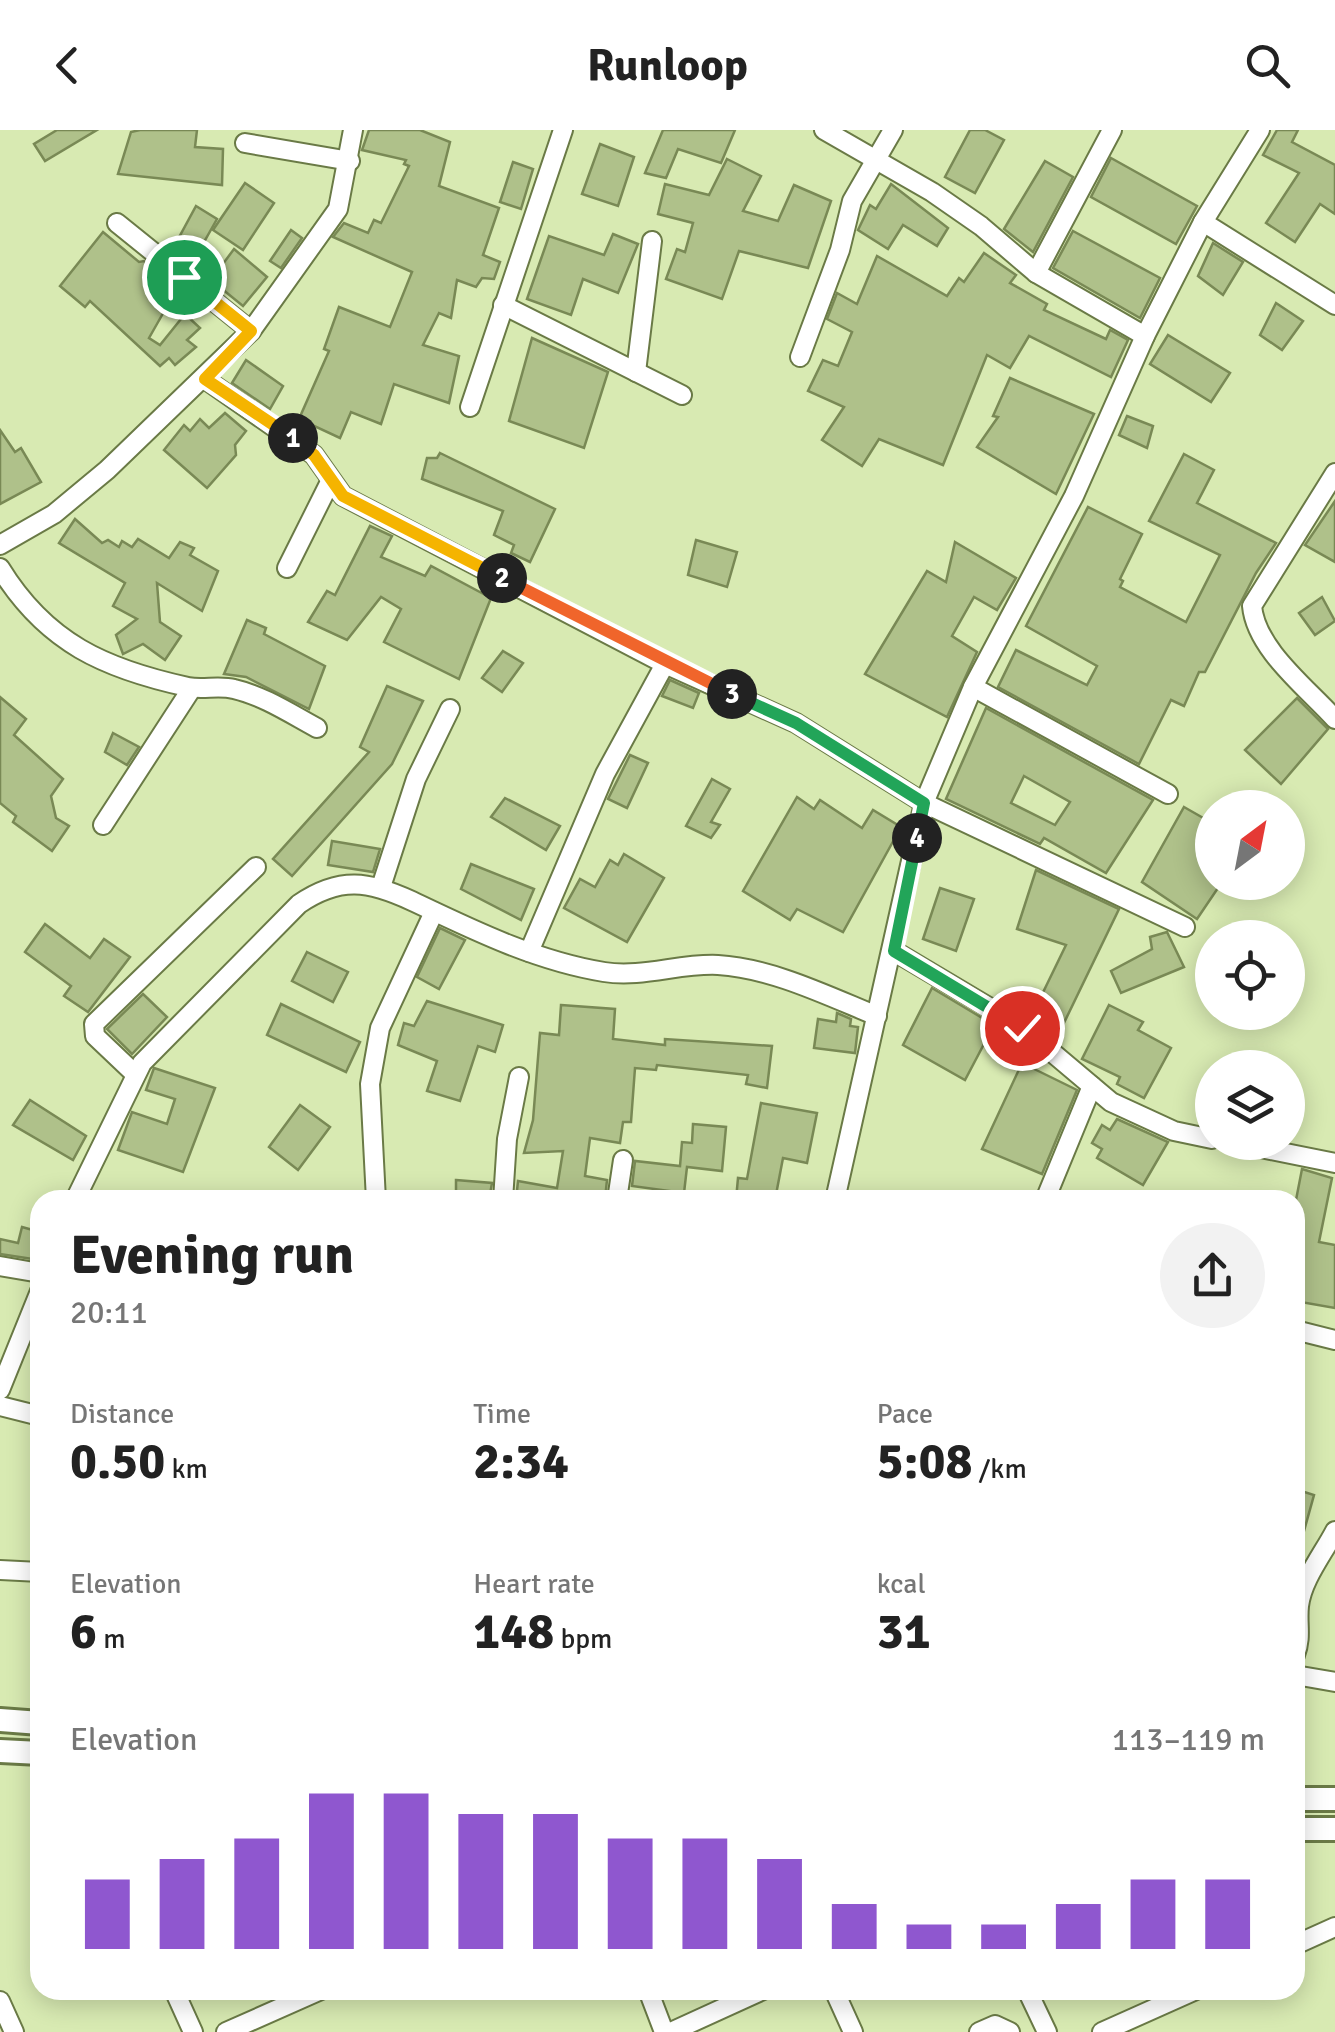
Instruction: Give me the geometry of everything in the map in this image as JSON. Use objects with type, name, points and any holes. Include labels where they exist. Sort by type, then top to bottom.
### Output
[{"type":"main road","points":[[0,1720],[30,1722]]},
{"type":"main road","points":[[0,1751],[30,1753]]},
{"type":"main road","points":[[1305,1799],[1335,1799]]},
{"type":"main road","points":[[1305,1829],[1335,1828]]},
{"type":"street","points":[[0,545],[54,514],[205,379],[251,331],[338,209],[353,130]]},
{"type":"street","points":[[470,407],[562,130]]},
{"type":"street","points":[[824,130],[981,226],[1036,273],[1145,336]]},
{"type":"street","points":[[800,357],[840,250],[852,201],[893,130]]},
{"type":"street","points":[[1036,273],[1112,130]]},
{"type":"street","points":[[838,1190],[924,803],[974,687],[1074,496],[1145,336],[1203,222],[1260,130]]},
{"type":"street","points":[[245,143],[350,161]]},
{"type":"street","points":[[1203,222],[1335,305]]},
{"type":"street","points":[[118,223],[251,331]]},
{"type":"street","points":[[636,372],[652,241]]},
{"type":"street","points":[[503,305],[682,395]]},
{"type":"street","points":[[205,379],[299,442],[314,455],[343,496],[665,664],[796,723],[924,803],[1185,927]]},
{"type":"street","points":[[1335,474],[1252,606],[1254,624],[1271,649],[1335,719]]},
{"type":"street","points":[[287,568],[330,482]]},
{"type":"street","points":[[0,568],[42,622],[94,660],[192,688],[232,688],[272,703],[317,728]]},
{"type":"street","points":[[529,952],[605,774],[665,664]]},
{"type":"street","points":[[974,687],[1168,794]]},
{"type":"street","points":[[103,825],[192,688]]},
{"type":"street","points":[[381,887],[416,778],[450,710]]},
{"type":"street","points":[[135,1074],[95,1036],[94,1024],[256,867]]},
{"type":"street","points":[[81,1190],[135,1074],[300,904],[320,890],[350,881],[381,887],[529,952],[605,972],[658,973],[717,965],[815,991],[877,1016]]},
{"type":"street","points":[[375,1190],[370,1084],[380,1028],[434,912]]},
{"type":"street","points":[[894,951],[1022,1028],[1111,1102],[1174,1131],[1195,1135]]},
{"type":"street","points":[[504,1190],[507,1139],[520,1077]]},
{"type":"street","points":[[1049,1190],[1092,1086]]},
{"type":"street","points":[[1305,1157],[1335,1163]]},
{"type":"street","points":[[618,1190],[623,1160]]},
{"type":"street","points":[[0,1266],[30,1271]]},
{"type":"street","points":[[0,1390],[30,1316]]},
{"type":"street","points":[[1305,1332],[1335,1340]]},
{"type":"street","points":[[0,1406],[30,1414]]},
{"type":"street","points":[[1305,1585],[1335,1532]]},
{"type":"street","points":[[0,1570],[30,1572]]},
{"type":"street","points":[[1305,1677],[1335,1682]]},
{"type":"street","points":[[1305,1940],[1335,1927]]},
{"type":"street","points":[[179,2000],[193,2032]]},
{"type":"street","points":[[226,2032],[298,2000]]},
{"type":"street","points":[[653,2000],[667,2032],[740,2000]]},
{"type":"street","points":[[839,2000],[853,2032]]},
{"type":"street","points":[[1032,2000],[1046,2032]]},
{"type":"street","points":[[1102,2032],[1174,2000]]},
{"type":"street","points":[[0,2001],[14,2032]]},
{"type":"street","points":[[979,2032],[994,2026],[1010,2032]]},
{"type":"building","points":[[57,130],[97,130],[45,161],[34,144]]},
{"type":"building","points":[[197,130],[195,147],[223,149],[222,185],[118,174],[131,132]]},
{"type":"building","points":[[369,130],[420,130],[450,142],[439,186],[499,208],[483,255],[500,262],[494,279],[482,278],[476,287],[457,280],[451,318],[439,313],[423,345],[459,356],[449,403],[394,384],[381,424],[351,412],[340,438],[299,419],[329,351],[324,349],[339,307],[390,327],[412,272],[333,237],[344,223],[368,233],[374,220],[381,223],[409,166],[404,164],[406,160],[362,150]]},
{"type":"building","points":[[663,130],[735,130],[721,163],[678,149],[666,178],[645,173]]},
{"type":"building","points":[[970,130],[985,130],[1004,140],[975,193],[945,177]]},
{"type":"building","points":[[1277,130],[1298,130],[1292,142],[1335,165],[1335,214],[1320,204],[1295,242],[1266,223],[1299,173],[1263,155]]},
{"type":"building","points":[[600,144],[634,157],[618,206],[582,194]]},
{"type":"building","points":[[1111,158],[1197,206],[1176,244],[1091,197]]},
{"type":"building","points":[[727,159],[761,176],[743,211],[778,221],[794,185],[831,201],[808,268],[739,251],[722,299],[666,279],[677,249],[685,252],[693,223],[658,214],[665,184],[709,195]]},
{"type":"building","points":[[1045,161],[1073,177],[1033,252],[1004,229]]},
{"type":"building","points":[[513,162],[533,169],[521,209],[500,202]]},
{"type":"building","points":[[245,183],[274,203],[243,250],[213,230]]},
{"type":"building","points":[[891,184],[948,228],[937,246],[903,225],[888,249],[858,230],[870,205],[876,209]]},
{"type":"building","points":[[196,206],[217,219],[195,258],[176,243]]},
{"type":"building","points":[[291,230],[302,238],[281,268],[270,261]]},
{"type":"building","points":[[1073,231],[1160,278],[1140,318],[1053,268]]},
{"type":"building","points":[[103,232],[139,262],[144,261],[174,294],[149,338],[160,345],[185,314],[200,328],[187,340],[196,347],[175,365],[169,358],[160,366],[90,301],[85,307],[60,286]]},
{"type":"building","points":[[613,234],[638,244],[618,293],[583,279],[571,315],[527,299],[549,236],[604,255]]},
{"type":"building","points":[[1213,243],[1243,262],[1223,295],[1198,276]]},
{"type":"building","points":[[234,249],[267,277],[243,306],[211,280]]},
{"type":"building","points":[[984,253],[1016,275],[1010,283],[1047,304],[1044,310],[1106,339],[1110,330],[1128,340],[1111,377],[1029,336],[1010,368],[987,355],[943,465],[879,439],[862,466],[822,440],[844,407],[808,391],[823,360],[838,366],[852,332],[827,319],[837,293],[857,304],[877,256],[947,296],[959,278],[964,282]]},
{"type":"building","points":[[1276,303],[1303,321],[1282,350],[1260,335]]},
{"type":"building","points":[[1168,335],[1230,373],[1211,402],[1150,364]]},
{"type":"building","points":[[532,338],[608,372],[584,448],[509,421]]},
{"type":"building","points":[[246,360],[283,386],[270,409],[232,383]]},
{"type":"building","points":[[1010,378],[1094,414],[1056,494],[977,447],[998,417],[993,416]]},
{"type":"building","points":[[225,413],[246,431],[235,445],[236,455],[207,488],[164,450],[184,425],[190,431],[200,419],[209,428]]},
{"type":"building","points":[[1127,416],[1153,426],[1147,448],[1119,435]]},
{"type":"building","points":[[0,430],[15,452],[21,448],[41,482],[0,504]]},
{"type":"building","points":[[440,453],[555,509],[530,562],[511,553],[514,545],[494,535],[503,511],[422,479],[427,458],[437,458]]},
{"type":"building","points":[[1184,454],[1214,470],[1197,503],[1276,543],[1256,573],[1205,672],[1199,672],[1184,706],[1171,700],[1139,764],[998,687],[1016,650],[1087,685],[1097,666],[1026,626],[1088,507],[1142,534],[1120,579],[1120,587],[1186,622],[1220,555],[1149,521]]},
{"type":"building","points":[[1335,501],[1335,562],[1305,545]]},
{"type":"building","points":[[75,519],[102,543],[108,540],[119,547],[122,541],[132,547],[138,539],[169,558],[180,542],[194,548],[190,555],[218,571],[202,611],[157,583],[160,622],[181,636],[165,660],[143,644],[123,654],[116,635],[137,619],[113,606],[125,583],[59,543]]},
{"type":"building","points":[[370,526],[392,536],[381,557],[425,576],[431,566],[491,598],[459,679],[384,642],[401,609],[381,597],[347,640],[308,622],[327,591],[335,595]]},
{"type":"building","points":[[696,540],[737,552],[727,587],[688,575]]},
{"type":"building","points":[[955,542],[1016,578],[997,610],[974,597],[952,636],[977,652],[947,717],[865,674],[927,571],[946,582]]},
{"type":"building","points":[[1322,597],[1335,621],[1315,635],[1299,613]]},
{"type":"building","points":[[247,620],[266,628],[264,634],[325,666],[309,709],[246,677],[224,674]]},
{"type":"building","points":[[503,651],[523,663],[502,692],[482,678]]},
{"type":"building","points":[[670,680],[699,693],[693,708],[662,696]]},
{"type":"building","points":[[387,686],[423,701],[392,764],[292,876],[273,859],[369,752],[360,747]]},
{"type":"building","points":[[0,697],[26,719],[14,735],[63,779],[51,796],[56,818],[69,826],[52,851],[13,822],[16,816],[0,803]]},
{"type":"building","points":[[1297,698],[1328,729],[1281,784],[1245,750]]},
{"type":"building","points":[[986,708],[1153,800],[1106,873],[1044,838],[1040,844],[946,799]],"holes":[[[1024,776],[1070,802],[1055,825],[1011,803]]]},
{"type":"building","points":[[113,733],[139,747],[127,765],[105,752]]},
{"type":"building","points":[[630,755],[648,763],[627,808],[608,799]]},
{"type":"building","points":[[712,779],[730,789],[711,822],[720,825],[711,838],[686,826]]},
{"type":"building","points":[[797,797],[814,809],[820,800],[862,828],[873,810],[901,827],[843,932],[797,909],[790,920],[743,891]]},
{"type":"building","points":[[505,798],[560,826],[546,850],[491,817]]},
{"type":"building","points":[[1184,807],[1195,813],[1195,900],[1210,900],[1197,919],[1142,882]]},
{"type":"building","points":[[332,841],[380,849],[373,872],[328,865]]},
{"type":"building","points":[[624,854],[664,878],[627,942],[564,908],[580,879],[595,887],[610,860],[618,865]]},
{"type":"building","points":[[471,864],[534,889],[521,920],[461,889]]},
{"type":"building","points":[[1036,870],[1119,909],[1062,1027],[1034,1011],[1066,945],[1017,929]]},
{"type":"building","points":[[940,888],[974,899],[956,951],[923,939]]},
{"type":"building","points":[[45,924],[90,958],[104,939],[130,957],[88,1012],[64,996],[71,986],[25,952]]},
{"type":"building","points":[[440,928],[465,940],[439,989],[417,977]]},
{"type":"building","points":[[1167,932],[1184,967],[1121,993],[1111,971],[1152,949],[1150,937]]},
{"type":"building","points":[[307,952],[348,972],[333,1002],[292,981]]},
{"type":"building","points":[[932,988],[994,1025],[965,1080],[903,1045]]},
{"type":"building","points":[[143,994],[167,1017],[132,1054],[107,1029]]},
{"type":"building","points":[[427,1001],[503,1025],[495,1052],[478,1046],[460,1101],[427,1091],[437,1061],[398,1045],[404,1023],[414,1026]]},
{"type":"building","points":[[281,1004],[360,1042],[346,1072],[267,1035]]},
{"type":"building","points":[[561,1005],[615,1009],[613,1039],[665,1045],[665,1039],[772,1046],[767,1088],[746,1084],[748,1075],[657,1065],[656,1070],[635,1068],[631,1122],[623,1122],[620,1143],[590,1138],[585,1176],[607,1180],[606,1190],[517,1190],[518,1181],[557,1188],[563,1151],[524,1153],[533,1120],[540,1033],[559,1035]]},
{"type":"building","points":[[1109,1005],[1143,1022],[1138,1030],[1171,1048],[1144,1098],[1117,1084],[1120,1077],[1082,1059]]},
{"type":"building","points":[[837,1013],[851,1019],[850,1026],[858,1027],[855,1053],[814,1048],[818,1019],[836,1022]]},
{"type":"building","points":[[1022,1063],[1077,1090],[1042,1174],[982,1149]]},
{"type":"building","points":[[154,1068],[215,1088],[183,1172],[118,1150],[132,1112],[167,1124],[175,1099],[146,1090]]},
{"type":"building","points":[[30,1100],[86,1136],[73,1160],[13,1125]]},
{"type":"building","points":[[761,1103],[817,1113],[807,1163],[783,1158],[777,1190],[737,1190],[738,1178],[747,1179]]},
{"type":"building","points":[[300,1105],[330,1127],[298,1170],[269,1147]]},
{"type":"building","points":[[1117,1119],[1168,1142],[1143,1185],[1097,1158],[1102,1149],[1092,1143],[1102,1125],[1110,1130]]},
{"type":"building","points":[[693,1124],[726,1127],[722,1171],[687,1167],[684,1190],[632,1186],[635,1161],[680,1166],[682,1142],[692,1143]]},
{"type":"building","points":[[1302,1169],[1332,1178],[1319,1242],[1335,1245],[1335,1308],[1305,1303],[1305,1190],[1298,1190]]},
{"type":"building","points":[[456,1180],[492,1183],[491,1190],[456,1190]]},
{"type":"building","points":[[22,1227],[30,1229],[30,1259],[0,1254],[0,1239],[18,1243]]},
{"type":"building","points":[[1305,1492],[1314,1495],[1305,1527]]},
{"type":"route","points":[[184,277],[251,331],[205,379],[299,442],[314,455],[343,496],[665,664],[796,723],[924,803],[894,951],[1022,1028]]}]
